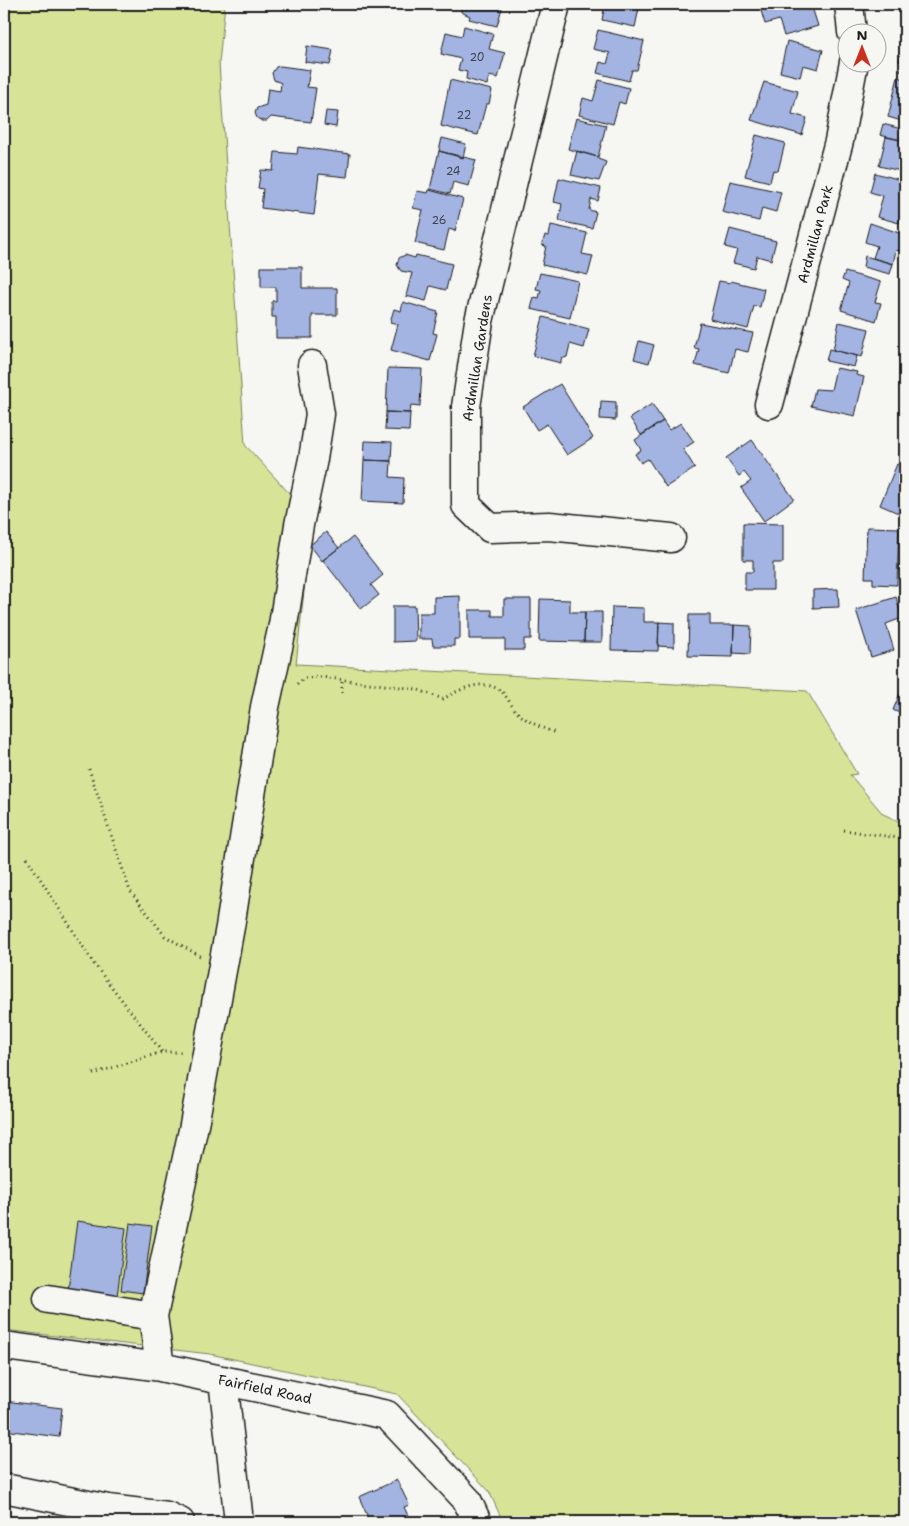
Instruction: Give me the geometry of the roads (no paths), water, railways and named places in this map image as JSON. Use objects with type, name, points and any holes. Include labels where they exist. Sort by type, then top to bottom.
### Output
[{"type":"street","name":"Ardmillan Gardens","points":[[556,4],[479,321],[466,407],[466,505],[490,528],[549,526],[671,538]]},
{"type":"street","points":[[850,4],[851,22]]},
{"type":"street","name":"Ardmillan Park","points":[[769,404],[839,142],[852,72]]},
{"type":"street","points":[[160,1366],[152,1316],[193,1130],[222,969],[266,701],[283,625],[320,414],[312,365]]},
{"type":"street","points":[[48,1299],[152,1316]]},
{"type":"street","name":"Fairfield Road","points":[[4,1346],[160,1366],[387,1415],[467,1500],[477,1522]]},
{"type":"street","points":[[223,1380],[239,1522]]},
{"type":"street","points":[[4,1488],[108,1509],[167,1516],[180,1522]]}]
